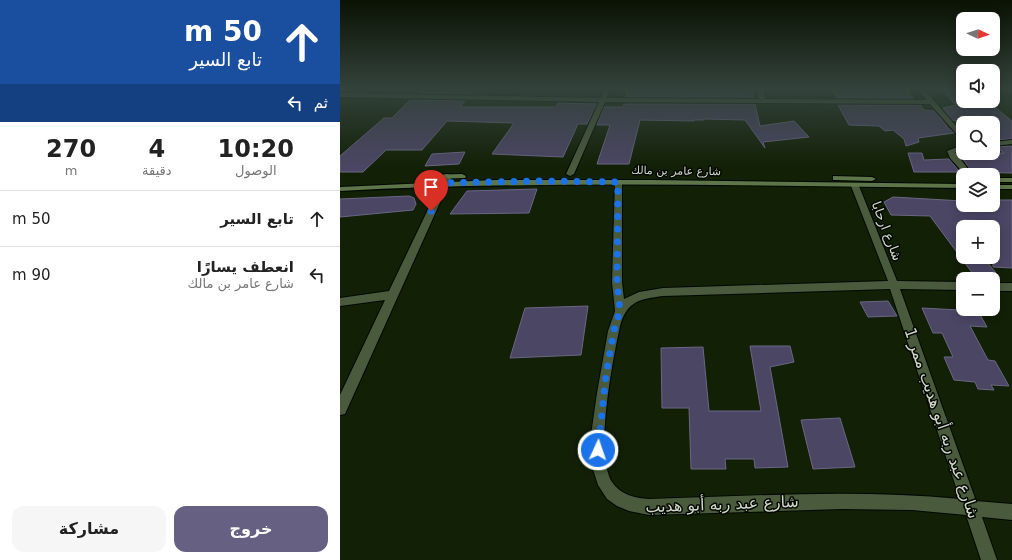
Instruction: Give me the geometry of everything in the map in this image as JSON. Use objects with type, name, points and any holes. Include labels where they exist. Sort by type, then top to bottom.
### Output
[{"type":"street","points":[[570,174],[597,114]]},
{"type":"street","points":[[942,114],[956,130]]},
{"type":"street","points":[[1000,143],[1012,142]]},
{"type":"street","points":[[956,149],[951,151],[956,160]]},
{"type":"street","points":[[956,160],[963,168]]},
{"type":"street","name":"شارع عامر بن مالك","points":[[340,189],[446,180],[570,174],[956,180]]},
{"type":"street","points":[[340,409],[446,180]]},
{"type":"street","name":"شارع عامر بن مالك","points":[[340,182],[446,180],[956,186]]},
{"type":"street","points":[[1000,180],[1012,180]]},
{"type":"street","points":[[618,182],[617,282],[620,311]]},
{"type":"street","name":"شارع ارحابا","points":[[855,186],[894,285]]},
{"type":"street","points":[[1000,187],[1012,187]]},
{"type":"street","points":[[620,311],[629,301],[643,294],[662,292],[894,285],[956,286]]},
{"type":"street","name":"شارع عبد ربه أبو هديب ممر 1","points":[[894,285],[989,560]]},
{"type":"street","points":[[1000,287],[1012,287]]},
{"type":"street","points":[[340,302],[392,295]]},
{"type":"street","name":"شارع عبد ربه أبو هديب","points":[[620,311],[614,330],[606,375],[599,438],[598,462],[604,482],[614,495],[624,503],[649,507],[842,501],[912,502],[1012,512]]},
{"type":"building","points":[[396,114],[592,114],[587,124],[578,124],[563,157],[492,154],[514,123],[447,121],[422,150],[386,150],[363,172],[340,172],[340,156],[384,118],[392,118]]},
{"type":"building","points":[[601,114],[757,114],[760,126],[794,121],[809,137],[763,142],[765,148],[745,120],[640,120],[629,164],[597,164],[610,125],[597,125]]},
{"type":"building","points":[[843,114],[937,114],[954,133],[918,138],[919,142],[906,146],[904,139],[893,130],[885,131],[879,126],[849,125]]},
{"type":"building","points":[[948,114],[1003,114],[1012,121],[1012,139],[1000,140],[1000,116],[956,116],[956,120],[953,121]]},
{"type":"building","points":[[1012,146],[1012,173],[1000,173],[1000,168],[969,168],[963,160],[1000,160],[1000,153],[1004,153],[1000,150],[1000,147]]},
{"type":"building","points":[[465,152],[459,164],[425,166],[432,154]]},
{"type":"building","points":[[908,153],[922,153],[924,160],[949,159],[957,168],[956,172],[914,172]]},
{"type":"building","points":[[537,189],[529,213],[450,214],[467,191]]},
{"type":"building","points":[[409,196],[414,198],[416,204],[413,210],[340,217],[340,199]]},
{"type":"building","points":[[893,197],[956,201],[956,212],[1000,212],[1000,200],[1012,200],[1012,268],[993,267],[993,264],[1000,264],[1000,220],[956,220],[956,251],[930,216],[891,215],[884,202]]},
{"type":"building","points":[[966,264],[989,264],[995,272],[972,272]]},
{"type":"building","points":[[888,301],[897,316],[868,317],[860,302]]},
{"type":"building","points":[[588,306],[581,355],[510,358],[525,308]]},
{"type":"building","points":[[922,308],[956,310],[956,316],[981,316],[987,327],[970,326],[988,360],[995,361],[1009,386],[991,385],[994,390],[978,389],[975,382],[954,380],[944,357],[953,357],[942,333],[933,333]]},
{"type":"building","points":[[750,346],[790,346],[794,362],[770,367],[788,467],[755,468],[754,459],[725,459],[726,469],[691,469],[689,408],[662,408],[661,348],[703,347],[709,411],[761,411]]},
{"type":"building","points":[[840,418],[855,467],[813,469],[801,420]]},
{"type":"route","points":[[431,211],[444,183],[495,181],[618,182],[617,282],[620,311],[614,330],[606,375],[598,450]]}]
